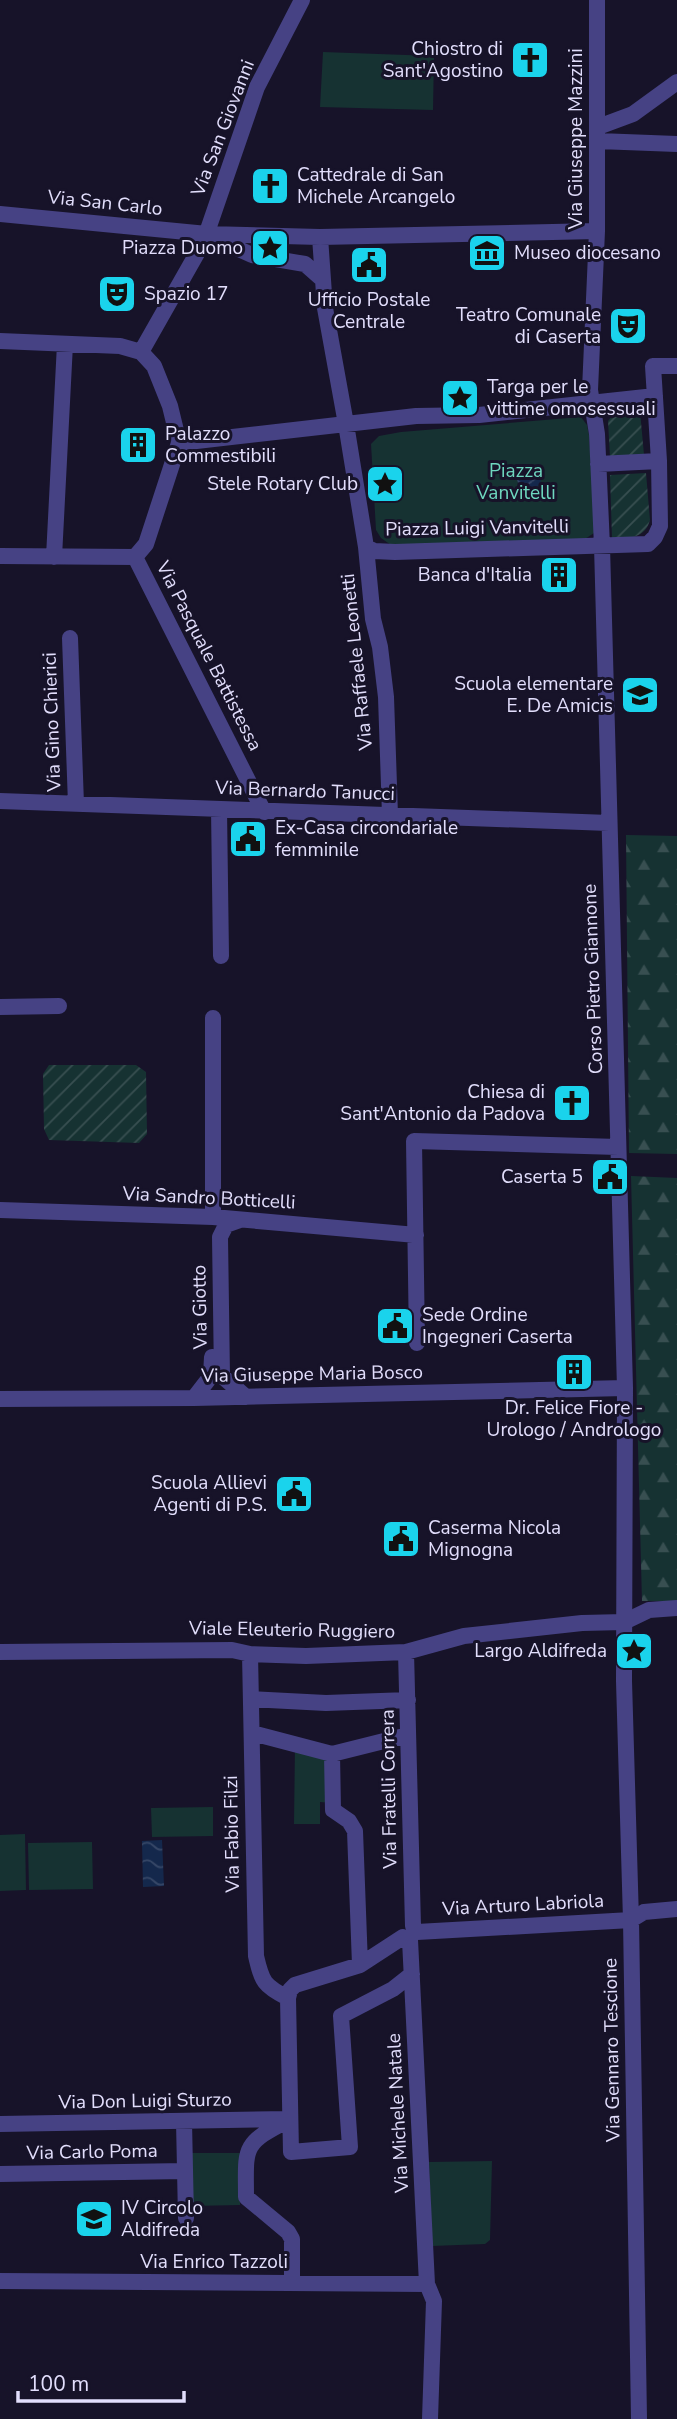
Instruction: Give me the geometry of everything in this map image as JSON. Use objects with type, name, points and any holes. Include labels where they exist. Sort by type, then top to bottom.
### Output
[{"type":"street","name":"Via San Giovanni","points":[[141,352],[207,234],[257,87],[302,0]]},
{"type":"street","name":"Via Giuseppe Mazzini","points":[[589,405],[597,231],[597,0]]},
{"type":"street","points":[[598,134],[633,114],[677,82]]},
{"type":"street","points":[[598,134],[677,144]]},
{"type":"street","name":"Via San Carlo","points":[[0,214],[207,234]]},
{"type":"street","points":[[207,234],[320,237],[597,231]]},
{"type":"street","points":[[207,234],[252,255],[305,264],[321,273]]},
{"type":"street","points":[[320,237],[321,273]]},
{"type":"street","name":"Piazza Luigi Vanvitelli","points":[[321,273],[366,547],[374,551],[648,544],[656,537],[660,526],[655,396]]},
{"type":"street","points":[[0,341],[120,346],[141,352],[154,366],[170,406],[179,443],[146,544],[135,556],[0,556]]},
{"type":"street","points":[[54,557],[65,344]]},
{"type":"street","points":[[179,443],[416,416],[479,415],[655,396],[653,366],[677,366]]},
{"type":"street","points":[[589,405],[598,464],[601,546]]},
{"type":"street","points":[[598,464],[659,461]]},
{"type":"street","name":"Corso Pietro Giannone","points":[[601,546],[625,1388],[624,1622]]},
{"type":"street","name":"Via Raffaele Leonetti","points":[[366,547],[373,619],[380,647],[386,697],[390,815]]},
{"type":"street","name":"Via Pasquale Battistessa","points":[[135,556],[264,812]]},
{"type":"street","name":"Via Gino Chierici","points":[[70,638],[76,804]]},
{"type":"street","name":"Via Bernardo Tanucci","points":[[0,801],[609,823]]},
{"type":"street","points":[[219,809],[221,956]]},
{"type":"street","points":[[0,1007],[59,1006]]},
{"type":"street","name":"Via Giotto","points":[[194,1398],[211,1376],[212,1366],[211,1235],[208,1217],[213,1018]]},
{"type":"street","points":[[417,1343],[414,1141],[618,1147]]},
{"type":"street","name":"Via Sandro Botticelli","points":[[0,1210],[243,1219],[416,1235]]},
{"type":"street","name":"Via Giotto","points":[[243,1219],[226,1225],[220,1237],[222,1376],[246,1397]]},
{"type":"street","name":"Via Giuseppe Maria Bosco","points":[[0,1399],[194,1398],[625,1388]]},
{"type":"street","name":"Viale Eleuterio Ruggiero","points":[[0,1652],[232,1650],[250,1654],[335,1656],[406,1652],[464,1636],[582,1623],[624,1622],[649,1610],[677,1608]]},
{"type":"street","name":"Via Gennaro Tescione","points":[[624,1622],[639,2419]]},
{"type":"street","name":"Via Fratelli Correra","points":[[406,1652],[411,1934]]},
{"type":"street","name":"Via Fabio Filzi","points":[[250,1654],[256,1956],[262,1980],[271,1989],[288,1998]]},
{"type":"street","points":[[251,1699],[326,1703],[408,1700]]},
{"type":"street","points":[[251,1733],[332,1754],[408,1735]]},
{"type":"street","points":[[332,1754],[333,1810],[349,1821],[355,1831],[360,1965]]},
{"type":"street","name":"Via Arturo Labriola","points":[[411,1934],[631,1920],[644,1912],[677,1909]]},
{"type":"street","points":[[411,1934],[360,1965],[295,1985],[290,1990],[291,2152],[350,2147],[341,2016],[393,1989],[412,1974]]},
{"type":"street","name":"Via Michele Natale","points":[[411,1934],[427,2284],[434,2301],[430,2419]]},
{"type":"street","points":[[290,2119],[261,2134],[246,2153],[246,2197],[288,2232],[292,2239],[292,2283]]},
{"type":"street","name":"Via Don Luigi Sturzo","points":[[0,2124],[290,2119]]},
{"type":"street","points":[[184,2121],[186,2218]]},
{"type":"street","name":"Via Carlo Poma","points":[[0,2174],[185,2171]]},
{"type":"street","name":"Via Enrico Tazzoli","points":[[0,2281],[427,2284]]},
{"type":"green space","points":[[323,52],[434,56],[433,110],[320,107]]},
{"type":"green space","points":[[640,411],[644,455],[610,457],[608,421],[612,416]]},
{"type":"green space","name":"Piazza Vanvitelli","points":[[581,417],[587,425],[589,435],[595,520],[594,533],[585,539],[391,545],[381,538],[376,530],[371,444],[379,436]]},
{"type":"green space","points":[[646,473],[650,520],[648,526],[636,536],[612,539],[610,475]]},
{"type":"green space","points":[[626,835],[677,836],[677,1154],[629,1153]]},
{"type":"green space","points":[[49,1065],[136,1065],[146,1072],[147,1134],[139,1143],[49,1140],[44,1129],[43,1074]]},
{"type":"green space","points":[[631,1176],[677,1178],[677,1601],[642,1601]]},
{"type":"green space","points":[[295,1745],[332,1754],[332,1803],[320,1802],[320,1824],[294,1824]]},
{"type":"green space","points":[[213,1807],[213,1836],[152,1837],[151,1808]]},
{"type":"green space","points":[[25,1834],[26,1890],[0,1891],[0,1835]]},
{"type":"green space","points":[[92,1842],[93,1889],[29,1890],[28,1843]]},
{"type":"green space","points":[[192,2153],[240,2153],[240,2205],[192,2206]]},
{"type":"green space","points":[[492,2161],[490,2240],[485,2244],[432,2246],[429,2162]]},
{"type":"water","points":[[529,466],[540,473],[541,478],[534,489],[529,490],[518,483],[517,478],[524,467]]},
{"type":"water","points":[[162,1840],[164,1886],[143,1887],[142,1841]]},
{"type":"place","name":"Chiostro di Sant'Agostino","points":[[530,60]]},
{"type":"place","name":"Cattedrale di San Michele Arcangelo","points":[[270,186]]},
{"type":"place","name":"Piazza Duomo","points":[[270,248]]},
{"type":"place","name":"Museo diocesano","points":[[487,253]]},
{"type":"place","name":"Ufficio Postale Centrale","points":[[369,265]]},
{"type":"place","name":"Spazio 17","points":[[117,294]]},
{"type":"place","name":"Teatro Comunale di Caserta","points":[[628,326]]},
{"type":"place","name":"Targa per le vittime omosessuali","points":[[460,398]]},
{"type":"place","name":"Palazzo Commestibili","points":[[138,445]]},
{"type":"place","name":"Stele Rotary Club","points":[[385,484]]},
{"type":"place","name":"Banca d'Italia","points":[[559,575]]},
{"type":"place","name":"Scuola elementare E. De Amicis","points":[[640,695]]},
{"type":"place","name":"Ex-Casa circondariale femminile","points":[[248,839]]},
{"type":"place","name":"Chiesa di Sant'Antonio da Padova","points":[[572,1103]]},
{"type":"place","name":"Caserta 5","points":[[610,1177]]},
{"type":"place","name":"Sede Ordine Ingegneri Caserta","points":[[395,1326]]},
{"type":"place","name":"Dr. Felice Fiore - Urologo / Andrologo","points":[[574,1372]]},
{"type":"place","name":"Scuola Allievi Agenti di P.S.","points":[[294,1494]]},
{"type":"place","name":"Caserma Nicola Mignogna","points":[[401,1539]]},
{"type":"place","name":"Largo Aldifreda","points":[[634,1651]]},
{"type":"place","name":"IV Circolo Aldifreda","points":[[94,2219]]}]
